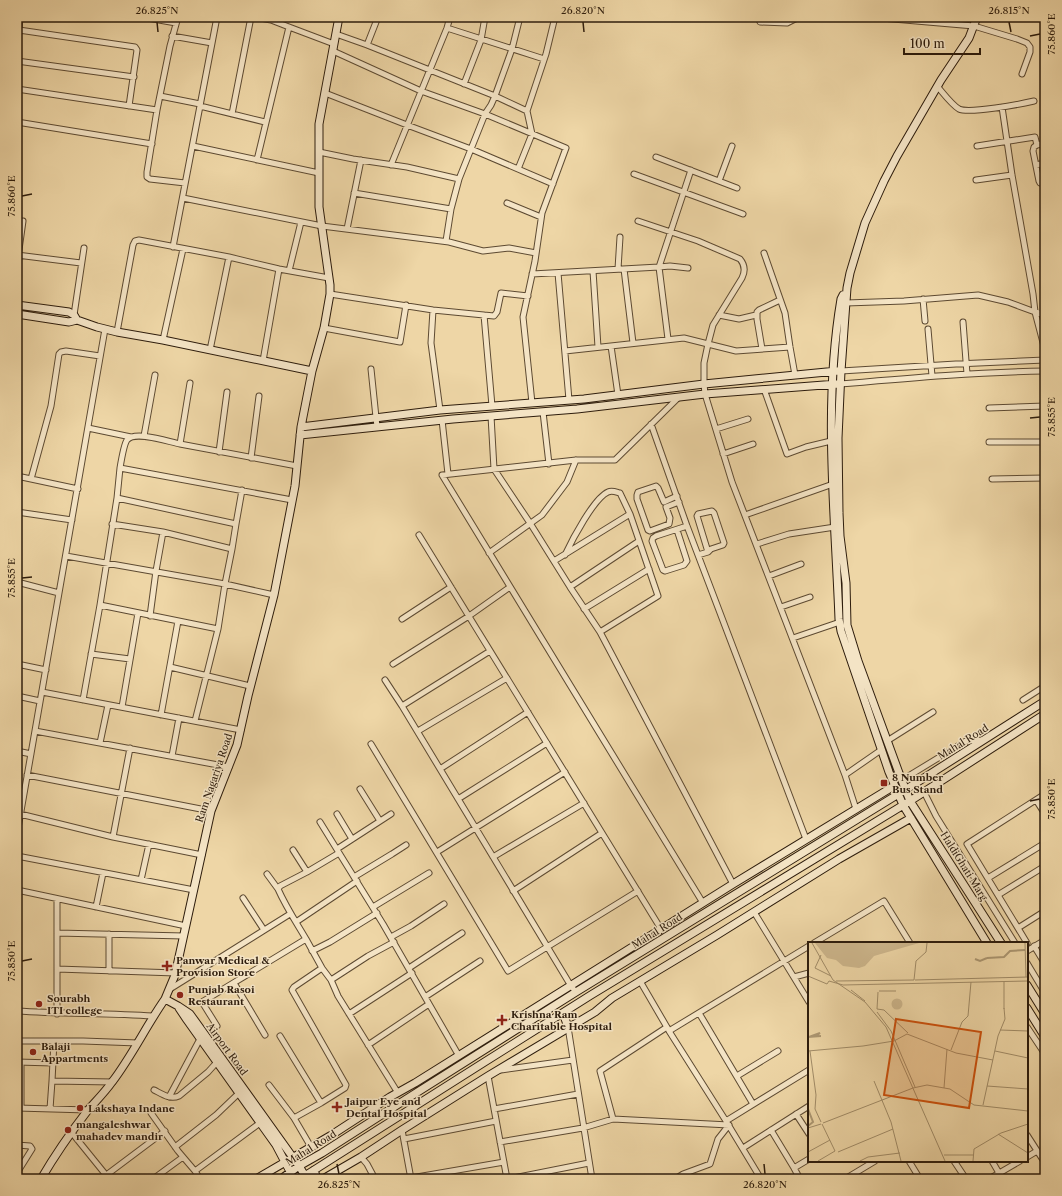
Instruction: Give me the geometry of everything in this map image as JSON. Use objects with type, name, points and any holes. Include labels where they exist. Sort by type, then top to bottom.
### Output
[{"type":"street","points":[[17,44],[20,17]]},
{"type":"street","points":[[142,17],[176,23]]},
{"type":"street","points":[[178,17],[172,36],[157,110],[147,172],[150,179],[185,183]]},
{"type":"street","points":[[173,247],[217,17]]},
{"type":"street","points":[[232,114],[251,17]]},
{"type":"street","points":[[255,17],[271,20],[289,27],[421,91],[485,114],[566,148],[542,213],[524,317],[532,403]]},
{"type":"street","name":"Ram Nagariya Road","points":[[41,1179],[88,1110],[112,1082],[138,1043],[170,989],[176,973],[211,811],[237,745],[250,686],[274,595],[292,500],[301,427],[312,371],[324,328],[330,294],[319,207],[319,124],[339,17]]},
{"type":"street","points":[[367,45],[378,17]]},
{"type":"street","points":[[391,165],[447,28],[450,17]]},
{"type":"street","points":[[464,84],[481,40],[485,17]]},
{"type":"street","points":[[446,241],[451,209],[459,179],[485,114],[495,96],[512,49],[520,17]]},
{"type":"street","points":[[518,169],[532,134],[527,111],[544,59],[555,17]]},
{"type":"street","points":[[758,17],[760,22],[787,22],[799,17]]},
{"type":"street","points":[[870,17],[974,26],[1017,38],[1027,43],[1030,47],[1030,52],[1022,74]]},
{"type":"street","points":[[837,384],[836,332],[850,273],[874,202],[897,156],[937,86],[969,38],[977,17]]},
{"type":"street","points":[[257,160],[289,27]]},
{"type":"street","points":[[447,28],[544,59]]},
{"type":"street","points":[[19,30],[133,46],[137,50],[129,106]]},
{"type":"street","points":[[336,34],[495,96],[527,111]]},
{"type":"street","points":[[172,36],[212,43]]},
{"type":"street","points":[[17,61],[134,77]]},
{"type":"street","points":[[937,86],[958,109],[966,111],[1002,107],[1034,101]]},
{"type":"street","points":[[17,89],[157,110]]},
{"type":"street","points":[[325,93],[471,149],[553,184]]},
{"type":"street","points":[[160,96],[265,122]]},
{"type":"street","points":[[1002,107],[1035,312],[1045,350]]},
{"type":"street","points":[[17,122],[152,144]]},
{"type":"street","points":[[977,146],[1035,136],[1037,145]]},
{"type":"street","points":[[1045,143],[1037,145],[1033,148],[1040,183],[1045,184]]},
{"type":"street","points":[[193,146],[319,173]]},
{"type":"street","points":[[720,181],[732,146]]},
{"type":"street","points":[[319,152],[407,167],[459,179]]},
{"type":"street","points":[[656,157],[737,188]]},
{"type":"street","points":[[347,229],[361,160]]},
{"type":"street","points":[[1036,165],[1045,163]]},
{"type":"street","points":[[668,339],[658,267],[692,170]]},
{"type":"street","points":[[634,174],[743,214]]},
{"type":"street","points":[[976,180],[1012,175]]},
{"type":"street","points":[[354,193],[451,209]]},
{"type":"street","points":[[183,198],[322,226],[446,241],[483,251],[509,248],[536,253]]},
{"type":"street","points":[[507,203],[541,218]]},
{"type":"street","points":[[17,264],[23,221]]},
{"type":"street","points":[[638,221],[698,241],[740,259],[743,262],[744,273],[742,278],[713,325],[704,363],[705,394],[732,482],[845,775],[856,809]]},
{"type":"street","points":[[290,271],[301,222]]},
{"type":"street","points":[[618,269],[620,237]]},
{"type":"street","points":[[118,332],[135,241],[139,240],[229,257],[280,269],[329,278]]},
{"type":"street","points":[[17,314],[70,322],[76,317],[81,263],[84,248]]},
{"type":"street","points":[[163,340],[183,249]]},
{"type":"street","points":[[764,253],[785,313],[790,347],[793,387]]},
{"type":"street","points":[[18,255],[81,263]]},
{"type":"street","points":[[210,350],[229,257]]},
{"type":"street","points":[[532,274],[670,266],[688,268]]},
{"type":"street","points":[[263,361],[280,269]]},
{"type":"street","points":[[624,269],[633,343]]},
{"type":"street","points":[[593,271],[598,347]]},
{"type":"street","points":[[558,273],[569,400]]},
{"type":"street","points":[[330,294],[433,310],[495,316],[501,293],[528,296]]},
{"type":"street","points":[[844,302],[923,300],[978,295],[1008,302],[1045,314]]},
{"type":"street","points":[[762,349],[756,316],[757,312],[780,300]]},
{"type":"street","points":[[923,300],[925,321]]},
{"type":"street","points":[[17,304],[69,312],[76,317],[105,329],[118,332],[312,371]]},
{"type":"street","points":[[324,328],[400,342],[406,305]]},
{"type":"street","points":[[433,310],[431,343],[440,410]]},
{"type":"street","points":[[484,315],[492,406]]},
{"type":"street","points":[[719,315],[739,319],[756,316]]},
{"type":"street","points":[[963,322],[966,374]]},
{"type":"street","points":[[17,834],[105,329]]},
{"type":"street","points":[[928,329],[932,376]]},
{"type":"street","points":[[565,351],[684,338],[736,352],[790,347]]},
{"type":"street","points":[[611,346],[618,395]]},
{"type":"street","points":[[31,479],[51,406],[59,354],[66,351],[100,356]]},
{"type":"street","points":[[301,427],[440,410],[569,400],[704,384],[837,371],[1045,360]]},
{"type":"street","points":[[371,369],[377,427]]},
{"type":"street","points":[[300,435],[442,420],[577,409],[705,394],[932,376],[1045,371]]},
{"type":"street","points":[[144,436],[155,375]]},
{"type":"street","points":[[180,444],[190,383]]},
{"type":"street","name":"HaldiGhati Marg","points":[[837,384],[831,441],[841,631],[894,786],[903,805],[986,942]]},
{"type":"street","name":"HaldiGhati Marg","points":[[837,384],[839,513],[840,536],[846,583],[847,625],[858,661],[910,801],[1000,942]]},
{"type":"street","points":[[764,389],[787,454],[806,446],[831,441]]},
{"type":"street","points":[[219,452],[227,392]]},
{"type":"street","points":[[251,458],[259,396]]},
{"type":"street","points":[[679,397],[615,460],[576,460],[442,475],[703,903]]},
{"type":"street","points":[[989,408],[1045,406]]},
{"type":"street","points":[[543,412],[549,464]]},
{"type":"street","points":[[491,416],[494,469],[600,632],[733,884]]},
{"type":"street","points":[[716,429],[748,419]]},
{"type":"street","points":[[442,420],[448,474]]},
{"type":"street","points":[[651,424],[687,526],[806,840]]},
{"type":"street","points":[[88,428],[131,437],[144,436],[296,466]]},
{"type":"street","points":[[83,700],[107,563],[120,468],[127,440],[131,437]]},
{"type":"street","points":[[989,442],[1045,442]]},
{"type":"street","points":[[723,454],[753,444]]},
{"type":"street","points":[[489,553],[542,515],[566,482],[576,460]]},
{"type":"street","points":[[120,468],[292,500]]},
{"type":"street","points":[[17,476],[78,489]]},
{"type":"street","points":[[992,479],[1045,478]]},
{"type":"street","points":[[745,515],[833,484]]},
{"type":"street","points":[[656,486],[665,504],[670,518],[669,524],[650,531],[648,530],[637,499],[637,493],[656,486]]},
{"type":"street","points":[[195,721],[218,629],[242,490]]},
{"type":"street","points":[[565,555],[582,522],[603,495],[609,491],[620,493],[630,514],[658,596],[600,632]]},
{"type":"street","points":[[665,504],[677,496]]},
{"type":"street","points":[[117,498],[236,524]]},
{"type":"street","points":[[665,504],[679,502]]},
{"type":"street","points":[[698,555],[708,552],[710,549],[723,545],[724,543],[712,511],[698,514],[696,516],[708,552]]},
{"type":"street","points":[[17,512],[72,520]]},
{"type":"street","points":[[554,561],[630,514]]},
{"type":"street","points":[[112,524],[163,532],[232,549]]},
{"type":"street","points":[[677,530],[687,561],[684,565],[666,571],[663,570],[652,541],[653,538],[687,526]]},
{"type":"street","points":[[757,544],[789,534],[835,527]]},
{"type":"street","points":[[150,616],[163,532]]},
{"type":"street","points":[[419,535],[661,929]]},
{"type":"street","points":[[570,587],[638,541]]},
{"type":"street","points":[[66,556],[156,571],[274,595]]},
{"type":"street","points":[[769,576],[801,564]]},
{"type":"street","points":[[584,609],[649,569]]},
{"type":"street","points":[[17,582],[59,593]]},
{"type":"street","points":[[402,619],[451,587]]},
{"type":"street","points":[[393,664],[469,616],[510,587]]},
{"type":"street","points":[[781,607],[810,597]]},
{"type":"street","points":[[100,606],[218,629]]},
{"type":"street","points":[[122,707],[138,613]]},
{"type":"street","points":[[161,715],[178,621]]},
{"type":"street","points":[[793,638],[840,622]]},
{"type":"street","points":[[402,706],[490,651]]},
{"type":"street","points":[[91,654],[130,659]]},
{"type":"street","points":[[17,664],[46,670]]},
{"type":"street","points":[[170,667],[250,686]]},
{"type":"street","points":[[418,731],[507,678]]},
{"type":"street","points":[[385,680],[418,731],[513,891],[576,992]]},
{"type":"street","points":[[1023,700],[1045,686]]},
{"type":"street","points":[[42,692],[240,730]]},
{"type":"street","points":[[17,696],[40,701]]},
{"type":"street","name":"Mahal Road","points":[[281,1179],[293,1176],[299,1166],[322,1153],[397,1104],[905,790],[1045,701]]},
{"type":"street","points":[[100,743],[108,705]]},
{"type":"street","points":[[440,769],[528,712]]},
{"type":"street","points":[[887,741],[933,712]]},
{"type":"street","name":"Mahal Road","points":[[304,1178],[314,1170],[562,1013],[910,801],[1045,714]]},
{"type":"street","points":[[172,756],[179,718]]},
{"type":"street","points":[[35,731],[229,767]]},
{"type":"street","points":[[902,780],[966,741],[984,740]]},
{"type":"street","points":[[458,799],[547,743]]},
{"type":"street","points":[[371,744],[508,971],[638,891]]},
{"type":"street","points":[[112,837],[122,794],[130,748]]},
{"type":"street","points":[[845,775],[882,750]]},
{"type":"street","points":[[17,751],[31,754]]},
{"type":"street","points":[[437,852],[565,772]]},
{"type":"street","points":[[27,776],[211,811]]},
{"type":"street","points":[[256,1179],[330,1136],[733,884],[894,786]]},
{"type":"street","points":[[360,789],[380,821]]},
{"type":"street","points":[[924,792],[936,816],[1014,942]]},
{"type":"street","points":[[1026,942],[967,844],[1045,794]]},
{"type":"street","points":[[1036,800],[1045,814]]},
{"type":"street","points":[[493,857],[584,803]]},
{"type":"street","points":[[20,814],[112,837],[202,855]]},
{"type":"street","points":[[337,814],[352,839]]},
{"type":"street","points":[[278,889],[280,886],[307,872],[338,851],[352,839],[391,814]]},
{"type":"street","points":[[323,1179],[488,1076],[595,1012],[612,998],[839,859],[911,818]]},
{"type":"street","points":[[320,822],[377,913],[459,1056]]},
{"type":"street","points":[[513,891],[602,833]]},
{"type":"street","points":[[988,878],[1045,843]]},
{"type":"street","points":[[141,880],[149,844]]},
{"type":"street","points":[[296,922],[392,854],[406,846]]},
{"type":"street","points":[[293,850],[307,872]]},
{"type":"street","points":[[17,856],[194,890]]},
{"type":"street","points":[[998,895],[1045,866]]},
{"type":"street","points":[[96,907],[104,873]]},
{"type":"street","points":[[267,874],[278,889],[290,914],[322,968],[331,980],[338,996],[398,1093]]},
{"type":"street","points":[[373,907],[428,874]]},
{"type":"street","points":[[17,890],[186,926]]},
{"type":"street","points":[[244,898],[264,930]]},
{"type":"street","points":[[57,899],[57,1014]]},
{"type":"street","points":[[816,942],[884,901],[909,942]]},
{"type":"street","points":[[331,980],[393,940],[444,904]]},
{"type":"street","points":[[1018,928],[1045,911]]},
{"type":"street","points":[[754,912],[808,1000]]},
{"type":"street","points":[[312,951],[330,942],[377,913]]},
{"type":"street","points":[[170,989],[290,914]]},
{"type":"street","points":[[57,933],[184,936]]},
{"type":"street","points":[[349,1014],[462,933]]},
{"type":"street","points":[[109,934],[109,971]]},
{"type":"street","points":[[217,1026],[202,1002],[306,939]]},
{"type":"street","points":[[1045,940],[1030,949],[1045,964]]},
{"type":"street","points":[[613,1120],[600,1071],[808,947]]},
{"type":"street","points":[[425,997],[480,961]]},
{"type":"street","points":[[1028,965],[1045,992]]},
{"type":"street","points":[[294,1118],[321,1104],[345,1088],[346,1083],[292,990],[294,987],[322,968]]},
{"type":"street","points":[[57,969],[176,973]]},
{"type":"street","points":[[794,977],[808,973]]},
{"type":"street","points":[[640,981],[761,1179]]},
{"type":"street","points":[[234,983],[265,1035]]},
{"type":"street","points":[[1028,987],[1045,1014]]},
{"type":"street","points":[[165,999],[178,1006]]},
{"type":"street","points":[[368,1045],[429,1004]]},
{"type":"street","name":"Airport Road","points":[[178,1006],[190,1014],[299,1166],[304,1178]]},
{"type":"street","name":"Airport Road","points":[[178,1006],[186,1020],[276,1145],[293,1176]]},
{"type":"street","points":[[1028,1010],[1045,1037]]},
{"type":"street","points":[[17,1011],[57,1014],[79,1013],[153,1016]]},
{"type":"street","points":[[562,1013],[568,1027],[592,1179]]},
{"type":"street","points":[[698,1013],[754,1104]]},
{"type":"street","points":[[1028,1028],[1045,1054]]},
{"type":"street","points":[[280,1036],[321,1104]]},
{"type":"street","points":[[169,1097],[200,1039]]},
{"type":"street","points":[[17,1041],[138,1043]]},
{"type":"street","points":[[50,1109],[54,1041]]},
{"type":"street","points":[[737,1076],[778,1051]]},
{"type":"street","points":[[498,1070],[573,1060]]},
{"type":"street","points":[[53,1063],[19,1062],[19,1108],[88,1110]]},
{"type":"street","points":[[154,1090],[169,1097],[175,1098],[208,1072],[217,1062]]},
{"type":"street","points":[[483,1063],[488,1076],[507,1179],[589,1163]]},
{"type":"street","points":[[675,1179],[683,1174],[710,1164],[718,1139],[728,1123],[754,1104],[808,1071]]},
{"type":"street","points":[[52,1081],[112,1082]]},
{"type":"street","points":[[269,1085],[294,1118],[311,1147]]},
{"type":"street","points":[[175,1147],[216,1115],[239,1093]]},
{"type":"street","points":[[494,1109],[578,1094]]},
{"type":"street","points":[[743,1148],[808,1107]]},
{"type":"street","points":[[151,1113],[200,1179]]},
{"type":"street","points":[[796,1114],[808,1132]]},
{"type":"street","points":[[397,1118],[402,1130],[411,1178],[504,1162]]},
{"type":"street","points":[[500,1142],[583,1128],[613,1120],[728,1123]]},
{"type":"street","points":[[404,1139],[496,1121]]},
{"type":"street","points":[[195,1171],[260,1123]]},
{"type":"street","points":[[771,1130],[800,1179]]},
{"type":"street","points":[[101,1179],[165,1131]]},
{"type":"street","points":[[72,1133],[106,1175]]},
{"type":"street","points":[[1028,1136],[1045,1163]]},
{"type":"street","points":[[17,1145],[30,1146],[32,1149],[17,1173]]},
{"type":"street","points":[[1028,1156],[1037,1151]]},
{"type":"street","points":[[361,1156],[367,1164],[374,1179]]},
{"type":"street","points":[[153,1179],[183,1157]]},
{"type":"street","points":[[794,1168],[808,1160]]},
{"type":"street","points":[[909,1162],[920,1179]]},
{"type":"street","points":[[955,1162],[966,1179]]},
{"type":"street","points":[[993,1162],[999,1173]]},
{"type":"street","points":[[989,1179],[1018,1162]]},
{"type":"street","points":[[848,1178],[866,1163]]},
{"type":"street","points":[[314,1170],[317,1179]]},
{"type":"place","name":"8 Number Bus Stand","points":[[884,783]]},
{"type":"place","name":"Panwar Medical & Provision Store","points":[[167,966]]},
{"type":"place","name":"Punjab Rasoi Restaurant","points":[[180,995]]},
{"type":"place","name":"Sourabh ITI college","points":[[39,1004]]},
{"type":"place","name":"Krishna Ram Charitable Hospital","points":[[502,1020]]},
{"type":"place","name":"Balaji Appartments","points":[[33,1052]]},
{"type":"place","name":"Jaipur Eye and Dental Hospital","points":[[337,1107]]},
{"type":"place","name":"Lakshaya Indane","points":[[80,1108]]},
{"type":"place","name":"mangaleshwar mahadev mandir","points":[[68,1130]]}]
